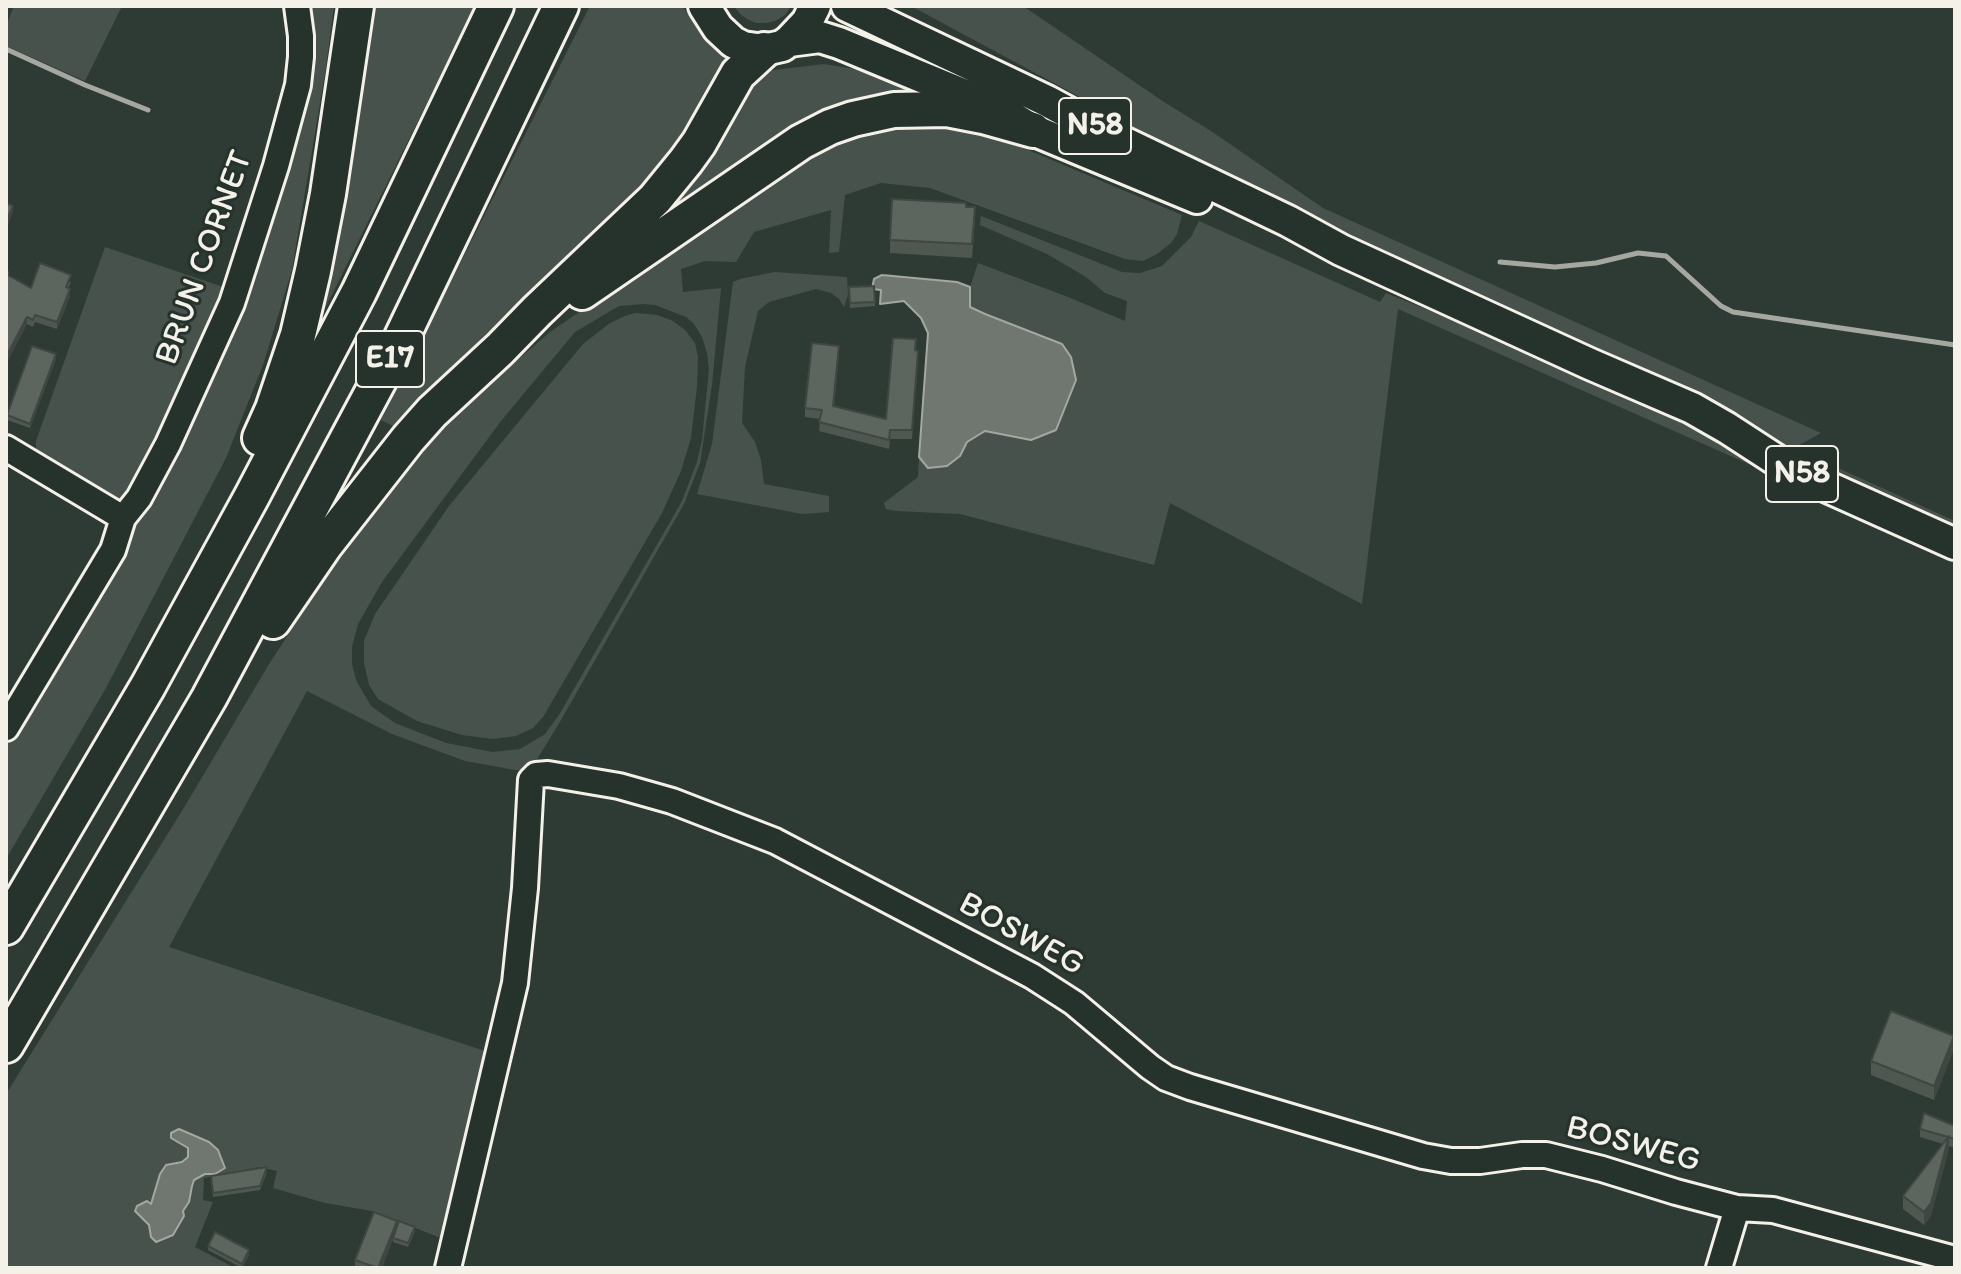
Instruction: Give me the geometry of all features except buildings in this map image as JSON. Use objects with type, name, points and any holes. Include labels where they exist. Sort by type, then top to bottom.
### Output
[{"type":"highway","points":[[252,496],[252,456],[286,374],[313,271],[328,194],[356,6]]},
{"type":"highway","name":"E17","points":[[6,927],[148,686],[252,496],[359,292],[496,6]]},
{"type":"highway","name":"E17","points":[[6,1045],[209,698],[401,339],[560,10]]},
{"type":"highway","points":[[209,698],[259,643],[317,555],[432,412],[628,226],[671,181],[699,143],[738,74],[776,46]]},
{"type":"highway","points":[[500,349],[762,168],[830,127],[873,113],[929,108],[973,114],[1033,130]]},
{"type":"main road","name":"N58","points":[[704,6],[718,28],[743,47],[776,46],[820,37],[839,43],[999,109],[1033,130],[1200,199],[1341,250]]},
{"type":"main road","points":[[776,46],[807,22],[815,6]]},
{"type":"main road","name":"N58","points":[[847,6],[1047,101],[1341,250],[1692,408],[1798,473],[1955,544]]},
{"type":"street","name":"BRUN CORNET","points":[[6,728],[113,550],[123,518],[139,498],[168,444],[232,303],[298,85],[301,46],[297,6]]},
{"type":"street","points":[[6,448],[123,518]]},
{"type":"street","name":"BOSWEG","points":[[448,1268],[515,983],[525,888],[531,780],[536,775],[548,774],[619,786],[672,801],[775,841],[1032,976],[1074,1003],[1133,1055],[1178,1083],[1423,1156],[1451,1161],[1480,1161],[1546,1155],[1737,1208],[1773,1210],[1955,1259]]},
{"type":"street","points":[[1719,1268],[1737,1208]]},
{"type":"shaded area","points":[[14,6],[122,6],[85,81],[6,46],[6,26]]},
{"type":"shaded area","points":[[304,6],[334,6],[292,270],[263,365],[226,458],[106,688],[6,859],[6,743],[105,581],[203,403],[257,270],[300,123],[310,65]]},
{"type":"shaded area","points":[[370,6],[475,6],[307,345]]},
{"type":"shaded area","points":[[590,6],[682,6],[728,59],[683,141],[656,175],[399,429],[381,420]]},
{"type":"shaded area","points":[[734,6],[791,6],[785,15],[775,21],[756,23],[740,14]]},
{"type":"shaded area","points":[[911,6],[1023,6],[1323,208],[1821,433],[1796,447],[1775,446],[1120,129],[1122,124],[1127,126],[1128,123]]},
{"type":"shaded area","points":[[824,64],[861,70],[914,94],[631,233],[741,88],[766,71]]},
{"type":"shaded area","points":[[946,123],[1021,147],[1182,215],[1177,234],[1171,243],[1143,261],[1125,259],[930,188],[881,183],[845,195],[839,252],[829,253],[831,210],[754,232],[736,262],[705,261],[681,269],[683,292],[721,288],[712,385],[700,463],[684,504],[533,766],[515,770],[465,761],[392,734],[307,691],[169,947],[491,1053],[446,1240],[372,1211],[325,1203],[273,1188],[277,1171],[259,1167],[204,1178],[203,1200],[213,1202],[195,1247],[235,1268],[6,1268],[6,1094],[185,806],[269,664],[332,568],[430,442],[487,386],[550,332],[737,204],[866,125]],"holes":[[[655,305],[686,317],[694,324],[707,353],[709,369],[697,462],[682,501],[559,715],[545,734],[520,749],[493,752],[446,743],[395,723],[371,706],[356,680],[352,664],[352,647],[358,624],[382,582],[501,421],[575,332],[619,306]]]},
{"type":"shaded area","points":[[981,216],[1122,272],[1140,273],[1162,266],[1191,237],[1199,221],[1380,302],[1386,293],[1629,391],[1696,423],[1764,467],[1762,470],[1398,309],[1362,604],[1170,503],[1154,565],[960,514],[886,509],[884,503],[918,477],[919,457],[928,468],[960,456],[966,442],[985,431],[1009,436],[1062,344],[969,307],[970,287],[978,263],[1125,321],[1127,301],[1105,293],[1086,277],[1047,254],[980,225]]},
{"type":"shaded area","points":[[105,247],[226,288],[133,493],[117,500],[36,453],[36,441]]},
{"type":"shaded area","points":[[774,272],[847,277],[848,295],[844,307],[831,293],[816,289],[769,302],[758,311],[745,367],[742,423],[755,442],[764,484],[829,496],[829,512],[802,514],[697,494],[712,444],[733,282]]},
{"type":"shaded area","points":[[882,275],[957,282],[970,287],[970,307],[1062,344],[1071,357],[1076,380],[1056,430],[1031,440],[985,431],[967,442],[960,456],[947,466],[928,468],[919,457],[928,333],[921,318],[904,301],[880,304],[881,290],[872,289],[874,279]]},
{"type":"shaded area","points":[[636,313],[657,315],[673,321],[695,343],[697,387],[691,438],[681,471],[662,513],[543,717],[533,728],[516,736],[493,739],[462,735],[417,721],[378,699],[369,685],[364,663],[364,641],[375,614],[449,506],[583,344],[610,323]]},
{"type":"shaded area","points":[[1829,451],[1834,452],[1818,459],[1955,521],[1955,532],[1802,462]]},
{"type":"shaded area","points":[[179,1129],[209,1142],[218,1150],[225,1168],[194,1180],[184,1216],[173,1235],[156,1242],[151,1237],[149,1225],[135,1211],[137,1206],[147,1201],[151,1204],[166,1165],[182,1162],[188,1157],[188,1148],[171,1138],[171,1133]]},
{"type":"waterway","points":[[6,49],[148,110]]},
{"type":"waterway","points":[[1500,262],[1555,267],[1596,263],[1638,253],[1666,256],[1721,306],[1733,312],[1955,345]]}]
